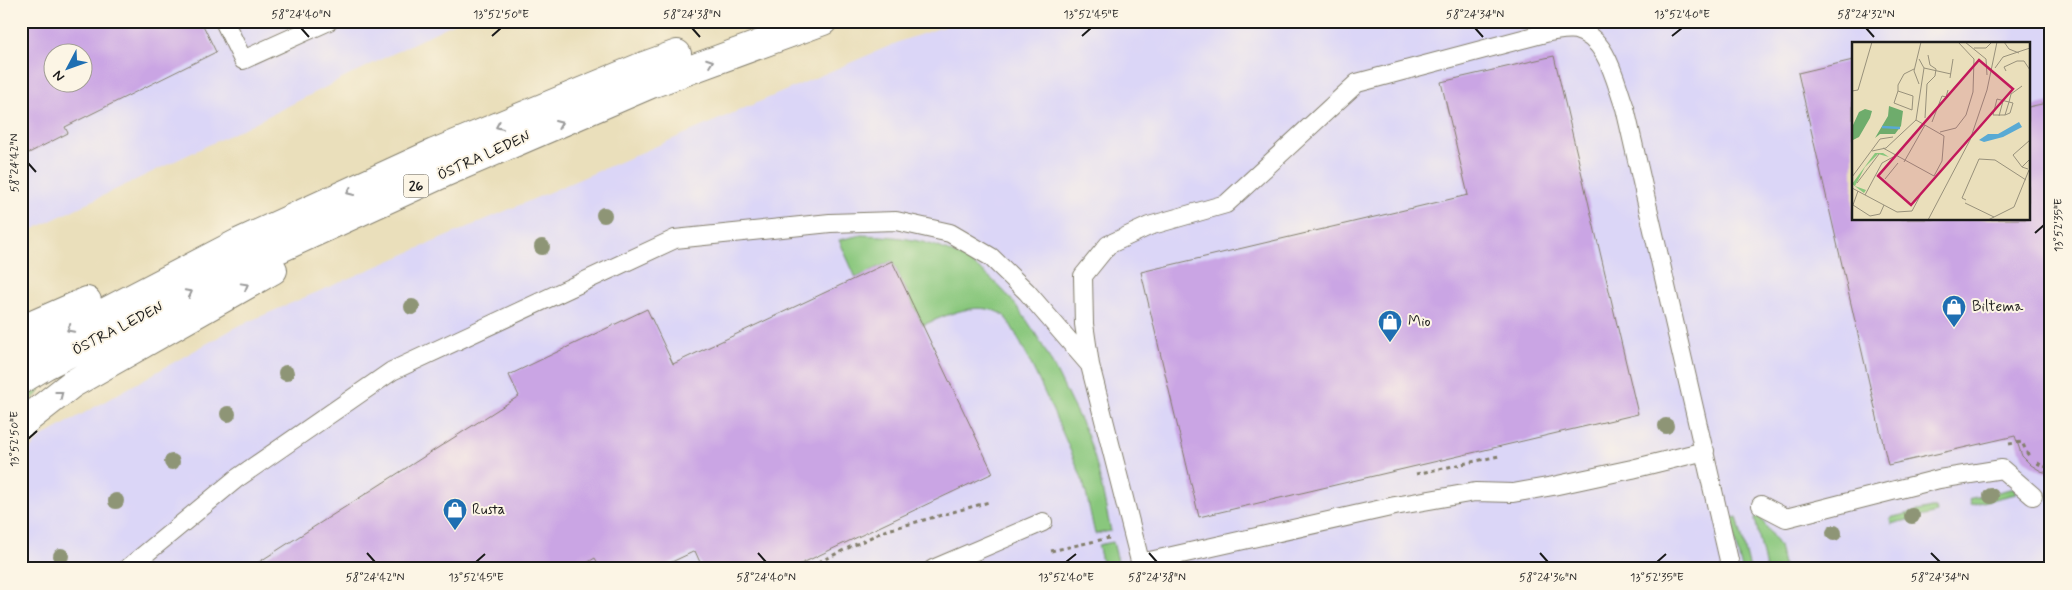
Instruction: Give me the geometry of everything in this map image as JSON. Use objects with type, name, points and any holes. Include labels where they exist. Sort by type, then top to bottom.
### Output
[{"type":"highway","name":"ÖSTRA LEDEN","points":[[21,356],[238,244],[434,153],[641,67],[768,21]]},
{"type":"highway","name":"ÖSTRA LEDEN","points":[[21,380],[46,365],[248,263],[444,173],[651,84],[823,21]]},
{"type":"highway","points":[[21,424],[72,384],[444,173]]},
{"type":"highway","points":[[21,330],[96,298],[238,244]]},
{"type":"lane","points":[[224,21],[243,60],[329,21]]},
{"type":"lane","points":[[1705,451],[1553,486],[1513,492],[1475,492],[1395,506],[1142,566],[1090,365],[1084,324],[1083,276],[1108,245],[1149,226],[1226,204],[1357,83],[1549,32],[1575,29],[1592,38],[1604,53],[1625,108],[1705,451],[1731,569]]},
{"type":"lane","points":[[127,569],[236,479],[392,371],[675,239],[830,223],[896,221],[950,233],[991,256],[1027,292],[1090,365]]},
{"type":"lane","points":[[1761,505],[1786,518],[1939,479],[2002,468],[2033,496]]},
{"type":"lane","points":[[933,569],[1043,522]]},
{"type":"path","points":[[2016,443],[2022,442],[2027,453],[2036,463],[2051,468]]},
{"type":"path","points":[[804,569],[884,531],[989,502]]},
{"type":"path","points":[[1050,551],[1109,538]]},
{"type":"path","points":[[676,569],[688,564],[691,569]]},
{"type":"shaded area","points":[[21,21],[458,21],[250,125],[21,235]]},
{"type":"shaded area","points":[[961,21],[2051,21],[2051,569],[21,569],[21,459],[40,438],[238,326],[901,41]]},
{"type":"green space","points":[[861,235],[915,240],[946,250],[968,261],[988,276],[1005,293],[1035,333],[1086,431],[1097,464],[1111,531],[1095,534],[1084,486],[1074,459],[1030,361],[1002,314],[982,308],[962,310],[923,325],[892,261],[856,278],[839,240]]},
{"type":"green space","points":[[36,387],[41,391],[21,409],[21,394]]},
{"type":"green space","points":[[2014,489],[2016,494],[1970,505],[1969,500],[1972,498]]},
{"type":"green space","points":[[1936,508],[1937,513],[1891,524],[1890,519],[1893,517]]},
{"type":"green space","points":[[1756,516],[1760,517],[1779,546],[1784,569],[1766,569],[1755,519]]},
{"type":"green space","points":[[1737,517],[1750,569],[1742,569],[1729,519]]},
{"type":"green space","points":[[1113,542],[1120,569],[1104,569],[1098,545]]},
{"type":"building","points":[[34,21],[201,21],[216,52],[65,127],[68,133],[21,157],[21,28]]},
{"type":"building","name":"Mio","points":[[1554,56],[1638,414],[1199,517],[1141,272],[1468,195],[1441,82]]},
{"type":"building","name":"Biltema","points":[[1852,60],[1852,220],[2030,220],[2030,107],[2051,102],[2051,474],[2031,465],[2022,456],[2015,436],[1888,465],[1798,73]]},
{"type":"building","points":[[892,261],[993,473],[790,569],[703,569],[695,551],[657,569],[601,569],[595,558],[577,569],[248,569],[519,396],[509,375],[647,309],[673,364]]},
{"type":"place","name":"Biltema","points":[[1954,328]]},
{"type":"place","name":"Mio","points":[[1390,343]]},
{"type":"place","name":"Rusta","points":[[455,531]]}]
